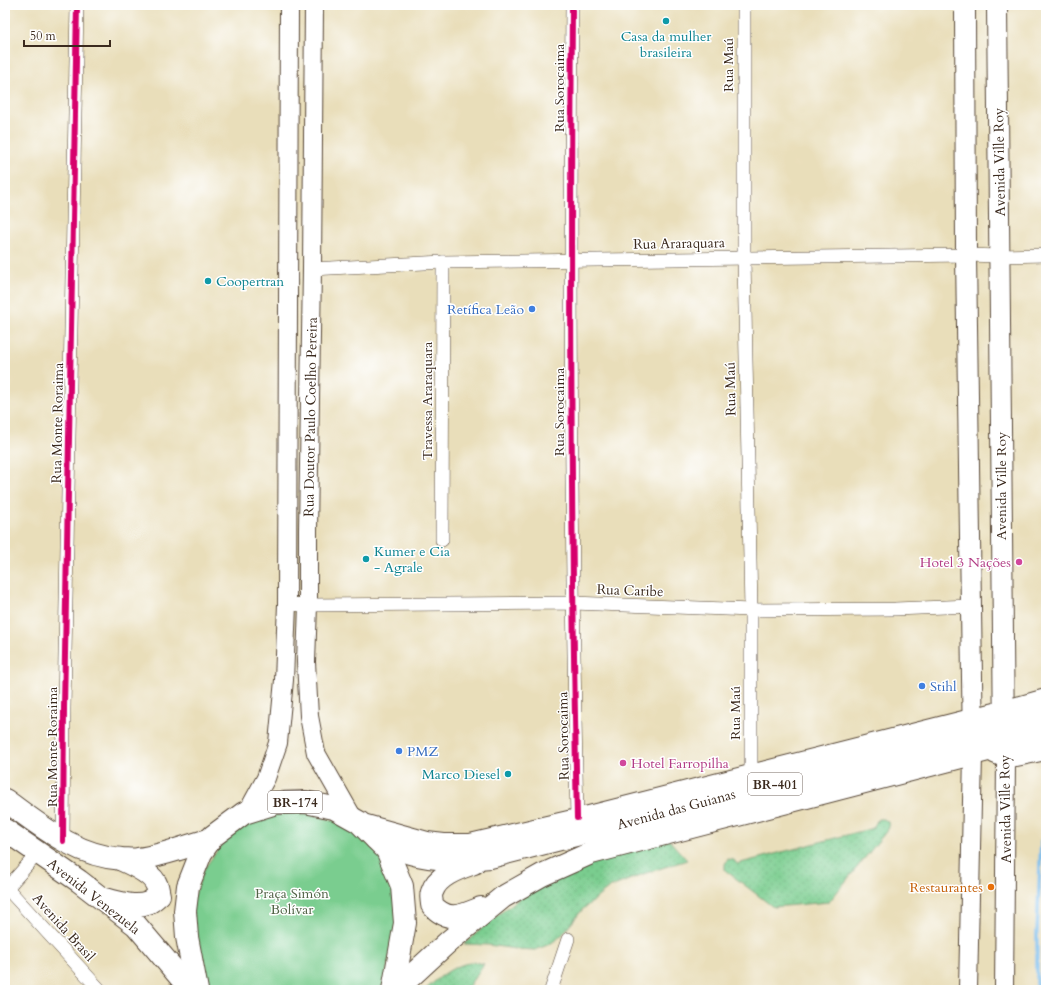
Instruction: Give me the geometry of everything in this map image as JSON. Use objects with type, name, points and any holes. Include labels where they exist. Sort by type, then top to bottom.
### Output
[{"type":"highway","name":"Avenida das Guianas","points":[[996,741],[1046,714]]},
{"type":"highway","name":"Avenida das Guianas","points":[[380,834],[410,853],[432,858],[462,860],[490,857],[972,725],[996,741]]},
{"type":"highway","name":"Avenida das Guianas","points":[[394,990],[448,942],[503,897],[542,875],[590,853],[996,741],[1046,735]]},
{"type":"highway","name":"Avenida Venezuela","points":[[5,800],[63,841],[86,852],[118,858],[137,859],[175,850],[211,839]]},
{"type":"highway","name":"BR-174","points":[[197,990],[187,937],[185,911],[188,886],[201,853],[213,836],[248,811],[276,803],[305,802],[334,808],[380,834],[402,886],[405,923],[394,990]]},
{"type":"highway","name":"Avenida Venezuela","points":[[5,830],[136,924],[191,990]]},
{"type":"highway","points":[[490,857],[462,867],[448,874],[439,881],[431,892],[432,905],[438,912],[451,917],[464,915],[503,897]]},
{"type":"highway","points":[[100,897],[137,905],[149,903],[158,896],[157,885],[151,877],[137,867],[118,858]]},
{"type":"main road","name":"Rua Doutor Paulo Coelho Pereira","points":[[248,811],[266,778],[278,743],[284,680],[287,604],[289,5]]},
{"type":"main road","name":"Rua Doutor Paulo Coelho Pereira","points":[[314,5],[308,605],[306,662],[309,716],[316,753],[356,820]]},
{"type":"main road","name":"Avenida Ville Roy","points":[[965,5],[966,254],[972,725],[996,741]]},
{"type":"main road","name":"Avenida Ville Roy","points":[[997,5],[1000,256],[996,741],[1004,990]]},
{"type":"main road","name":"Avenida das Guianas","points":[[996,741],[1046,698]]},
{"type":"main road","name":"Avenida das Guianas","points":[[380,834],[444,843],[470,843],[577,818],[751,773],[972,725]]},
{"type":"main road","name":"Avenida Ville Roy","points":[[968,990],[996,741]]},
{"type":"main road","name":"Avenida das Guianas","points":[[996,741],[1046,751]]},
{"type":"street","name":"Rua Monte Roraima","points":[[63,841],[64,708],[77,5]]},
{"type":"street","name":"Rua Sorocaima","points":[[572,5],[570,260],[573,604],[577,818]]},
{"type":"street","name":"Rua Maú","points":[[744,5],[744,259],[750,610],[751,773]]},
{"type":"street","name":"Rua Araraquara","points":[[312,269],[443,262],[744,259],[966,254],[1000,256],[1046,255]]},
{"type":"street","name":"Travessa Araraquara","points":[[442,540],[443,262]]},
{"type":"street","name":"Rua Caribe","points":[[287,604],[573,604],[750,610],[895,609],[971,606]]},
{"type":"street","points":[[6,887],[38,853]]},
{"type":"street","name":"Avenida Brasil","points":[[6,887],[100,990]]},
{"type":"street","points":[[551,990],[568,939]]},
{"type":"green space","name":"Praça Simón Bolívar","points":[[298,810],[345,824],[377,851],[393,880],[398,914],[383,990],[205,990],[191,905],[204,869],[227,837],[261,815]]},
{"type":"green space","points":[[878,819],[884,819],[888,822],[889,828],[829,902],[773,907],[725,870],[725,864],[728,859],[734,860],[737,864],[873,828]]},
{"type":"green space","points":[[668,839],[687,860],[643,874],[609,888],[583,909],[561,936],[550,944],[535,950],[464,944],[490,921],[524,895],[555,876]]},
{"type":"green space","points":[[473,962],[484,964],[466,990],[425,990],[441,976],[452,969]]},
{"type":"waterway","points":[[1037,990],[1037,934],[1041,841]]},
{"type":"cycle path","points":[[63,841],[64,708],[77,5]]},
{"type":"cycle path","points":[[572,5],[571,208],[573,615],[577,818]]},
{"type":"place","name":"Casa da mulher brasileira","points":[[666,21]]},
{"type":"place","name":"Coopertran","points":[[208,281]]},
{"type":"place","name":"Retífica Leão","points":[[532,309]]},
{"type":"place","name":"Kumer e Cia - Agrale","points":[[366,559]]},
{"type":"place","name":"Hotel 3 Nações","points":[[1019,562]]},
{"type":"place","name":"Stihl","points":[[922,686]]},
{"type":"place","name":"PMZ","points":[[399,751]]},
{"type":"place","name":"Hotel Farropilha","points":[[623,763]]},
{"type":"place","name":"Marco Diesel","points":[[508,774]]},
{"type":"place","name":"Restaurantes","points":[[991,887]]}]
